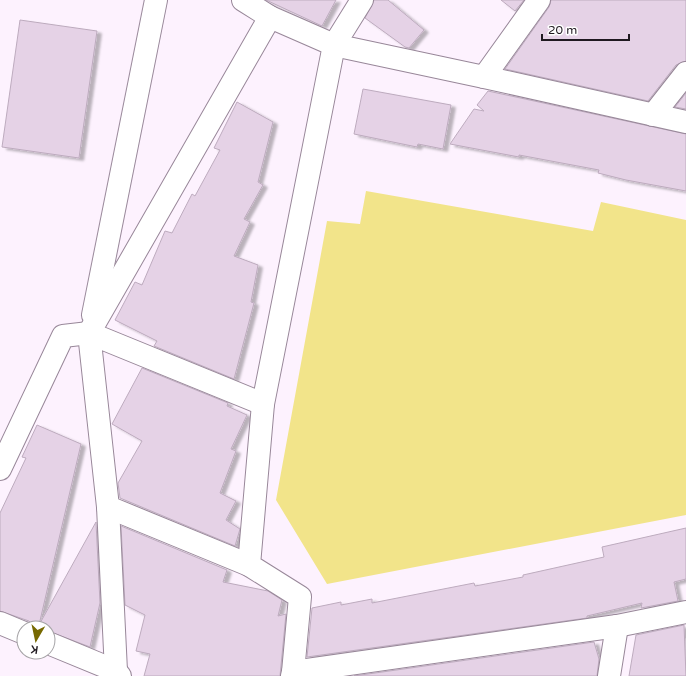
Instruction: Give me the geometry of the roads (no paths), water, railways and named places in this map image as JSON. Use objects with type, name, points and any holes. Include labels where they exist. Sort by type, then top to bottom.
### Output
[{"type":"street","points":[[56,646],[118,673],[108,507],[89,333],[156,0]]},
{"type":"street","points":[[243,0],[270,17],[334,45],[484,76],[686,122]]},
{"type":"street","points":[[248,565],[263,404],[334,45],[362,0]]},
{"type":"street","points":[[484,76],[539,0]]},
{"type":"street","points":[[89,333],[270,17]]},
{"type":"street","points":[[653,115],[686,72]]},
{"type":"street","points":[[0,470],[63,336],[89,333],[263,404]]},
{"type":"street","points":[[108,507],[248,565],[300,597],[293,674],[617,626],[686,612]]},
{"type":"street","points":[[0,623],[16,630]]},
{"type":"street","points":[[609,676],[617,626]]}]
